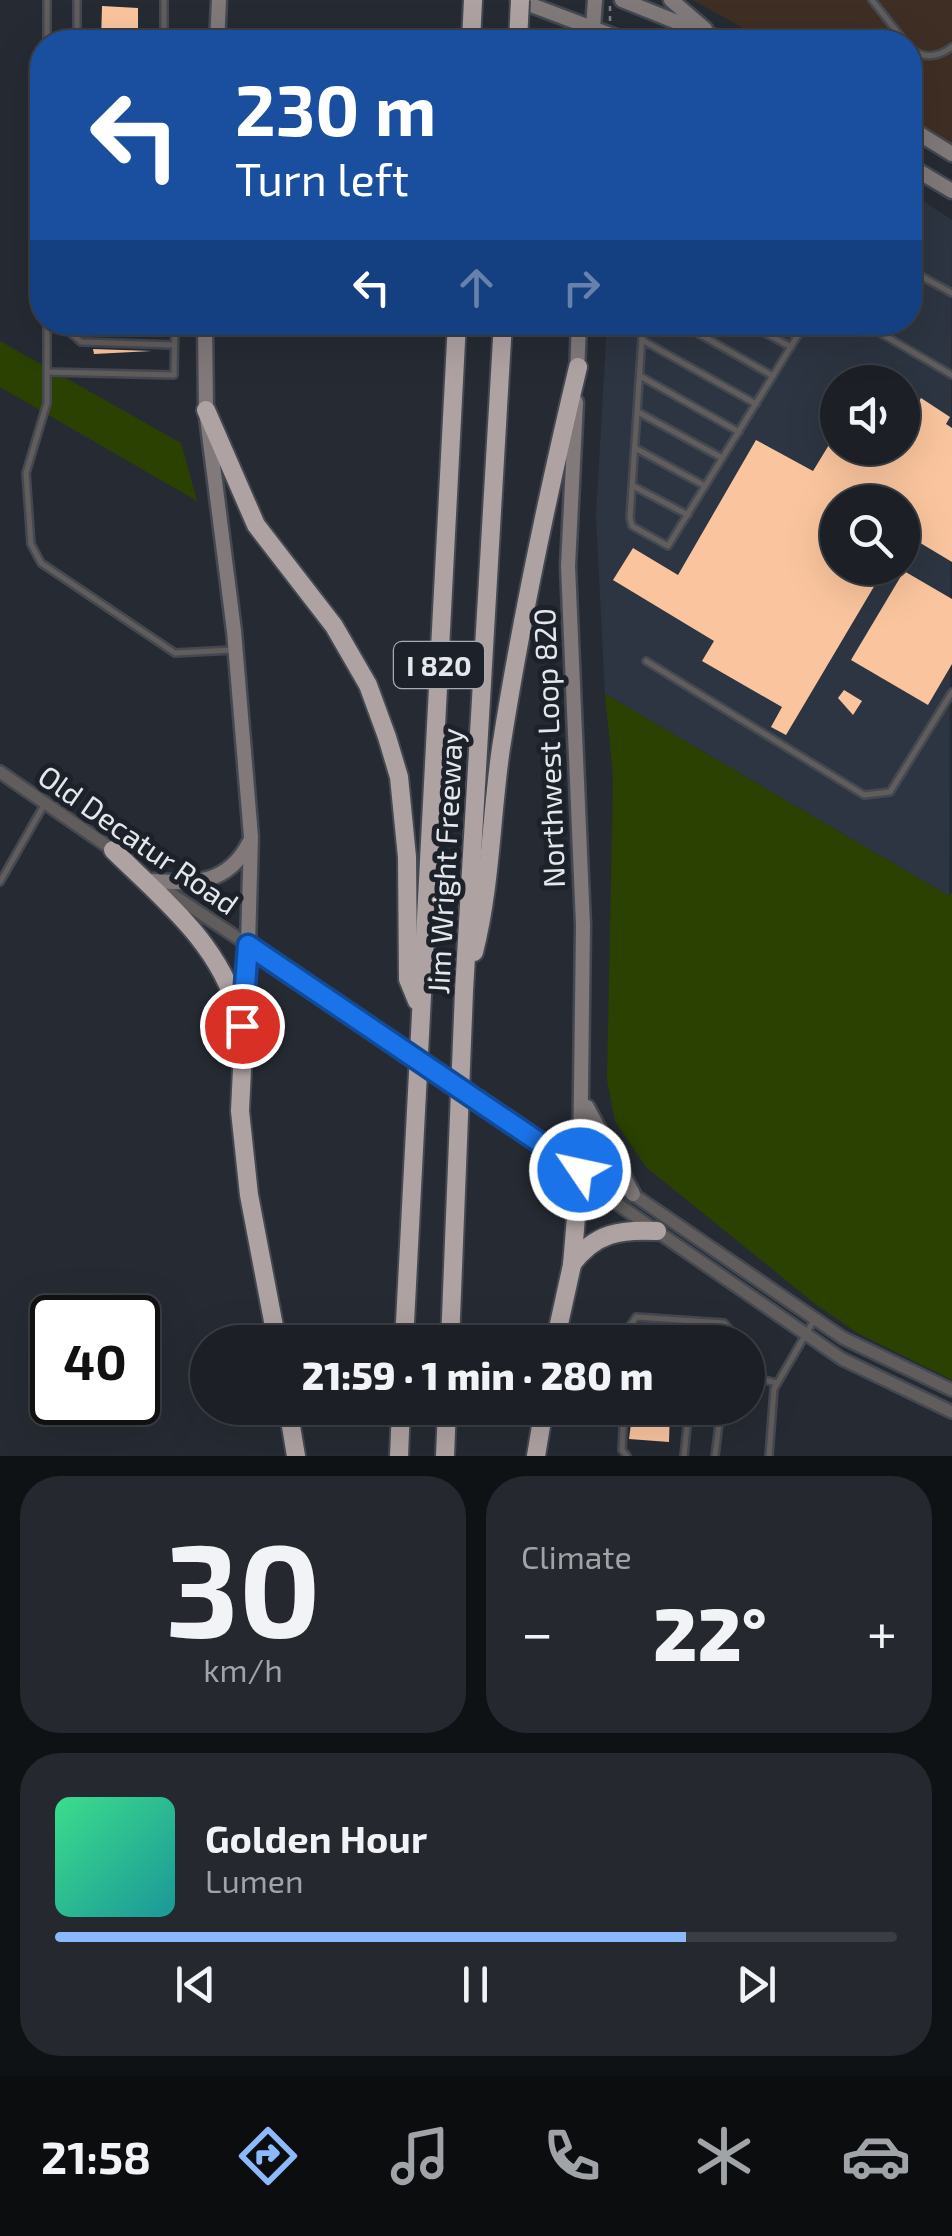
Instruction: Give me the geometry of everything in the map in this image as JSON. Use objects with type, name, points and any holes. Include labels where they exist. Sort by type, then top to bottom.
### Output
[{"type":"highway","points":[[472,30],[474,0]]},
{"type":"highway","points":[[518,30],[519,0]]},
{"type":"highway","name":"Jim Wright Freeway","points":[[405,1325],[456,335]]},
{"type":"highway","name":"Jim Wright Freeway","points":[[451,1325],[464,991],[502,335]]},
{"type":"highway","points":[[464,991],[486,904],[493,802],[524,613],[578,367]]},
{"type":"highway","points":[[206,410],[256,526],[334,626],[374,702],[399,777],[407,856],[408,978],[420,1007]]},
{"type":"highway","points":[[113,850],[206,944],[229,983],[242,1026]]},
{"type":"highway","points":[[248,945],[240,1111],[249,1195],[274,1325]]},
{"type":"highway","points":[[560,1325],[572,1265],[580,1170]]},
{"type":"highway","points":[[572,1265],[586,1246],[620,1229],[657,1231]]},
{"type":"highway","points":[[291,1425],[296,1456]]},
{"type":"highway","points":[[399,1456],[400,1425]]},
{"type":"highway","points":[[445,1456],[446,1425]]},
{"type":"highway","points":[[536,1456],[541,1425]]},
{"type":"main road","points":[[217,30],[219,0]]},
{"type":"main road","points":[[519,0],[582,30]]},
{"type":"main road","points":[[592,30],[595,0]]},
{"type":"main road","points":[[670,0],[710,30]]},
{"type":"main road","points":[[616,4],[693,30]]},
{"type":"main road","points":[[922,135],[952,154]]},
{"type":"main road","points":[[922,173],[952,191]]},
{"type":"main road","points":[[205,335],[206,410],[236,650],[251,838],[248,945]]},
{"type":"main road","name":"Northwest Loop 820","points":[[578,335],[568,566],[583,925],[584,1100],[580,1170]]},
{"type":"main road","points":[[153,881],[191,884],[213,879],[232,868],[251,838]]},
{"type":"main road","points":[[584,1100],[605,1149],[633,1194]]},
{"type":"street","name":"Old Decatur Road","points":[[0,772],[153,881],[580,1170],[597,1182],[603,1194],[804,1335],[842,1359],[952,1412]]},
{"type":"street","name":"Old Decatur Road","points":[[597,1182],[612,1180],[857,1346],[952,1390]]},
{"type":"lane","points":[[47,0],[47,30]]},
{"type":"lane","points":[[77,30],[78,0]]},
{"type":"lane","points":[[164,0],[164,30]]},
{"type":"lane","points":[[872,0],[896,30]]},
{"type":"lane","points":[[922,53],[928,56],[952,47]]},
{"type":"lane","points":[[922,277],[952,294]]},
{"type":"lane","points":[[47,335],[43,423],[26,472],[31,544],[42,563],[175,653],[236,650]]},
{"type":"lane","points":[[73,335],[82,342],[174,344]]},
{"type":"lane","points":[[48,372],[174,375],[174,335]]},
{"type":"lane","points":[[642,335],[632,526],[668,546],[798,335]]},
{"type":"lane","points":[[701,335],[773,376]]},
{"type":"lane","points":[[769,335],[791,347]]},
{"type":"lane","points":[[884,335],[952,375]]},
{"type":"lane","points":[[642,340],[756,404]]},
{"type":"lane","points":[[640,376],[739,432]]},
{"type":"lane","points":[[638,412],[722,458]]},
{"type":"lane","points":[[635,448],[705,486]]},
{"type":"lane","points":[[632,486],[688,515]]},
{"type":"lane","points":[[646,660],[864,795],[878,797],[890,792],[952,692]]},
{"type":"lane","points":[[0,882],[45,802]]},
{"type":"lane","points":[[630,1325],[636,1317],[656,1317],[708,1325]]},
{"type":"lane","points":[[655,1325],[656,1317]]},
{"type":"lane","points":[[672,1325],[673,1318]]},
{"type":"lane","points":[[769,1456],[776,1383],[814,1319]]},
{"type":"lane","points":[[765,1380],[776,1383]]},
{"type":"lane","points":[[623,1425],[622,1450],[627,1456]]},
{"type":"lane","points":[[684,1456],[687,1425]]},
{"type":"lane","points":[[715,1456],[720,1425]]},
{"type":"path","points":[[610,22],[616,4]]},
{"type":"shaded area","points":[[693,0],[952,0],[952,147],[922,130],[922,30],[747,30]]},
{"type":"shaded area","points":[[922,200],[952,220],[949,896],[605,694],[596,515],[606,335],[922,335]]},
{"type":"green space","points":[[0,341],[181,443],[197,501],[0,387]]},
{"type":"green space","points":[[605,694],[949,896],[952,892],[952,1380],[859,1334],[814,1303],[646,1167],[615,1121],[607,1080],[613,777]]},
{"type":"building","points":[[102,6],[138,8],[138,30],[101,30]]},
{"type":"building","points":[[93,349],[152,351],[94,354]]},
{"type":"building","points":[[920,400],[950,417],[946,424],[952,428],[952,562],[920,543],[920,485],[820,485],[820,585],[875,585],[786,735],[771,727],[782,707],[702,661],[714,641],[613,580],[633,548],[678,575],[756,440],[813,471],[820,460],[820,465],[920,465]]},
{"type":"building","points":[[920,580],[952,599],[952,664],[928,705],[851,660],[896,585],[920,585]]},
{"type":"building","points":[[844,690],[862,701],[853,715],[838,698]]},
{"type":"building","points":[[631,1425],[670,1425],[669,1442],[629,1439]]},
{"type":"route","points":[[242,1026],[248,945],[580,1170]]}]
